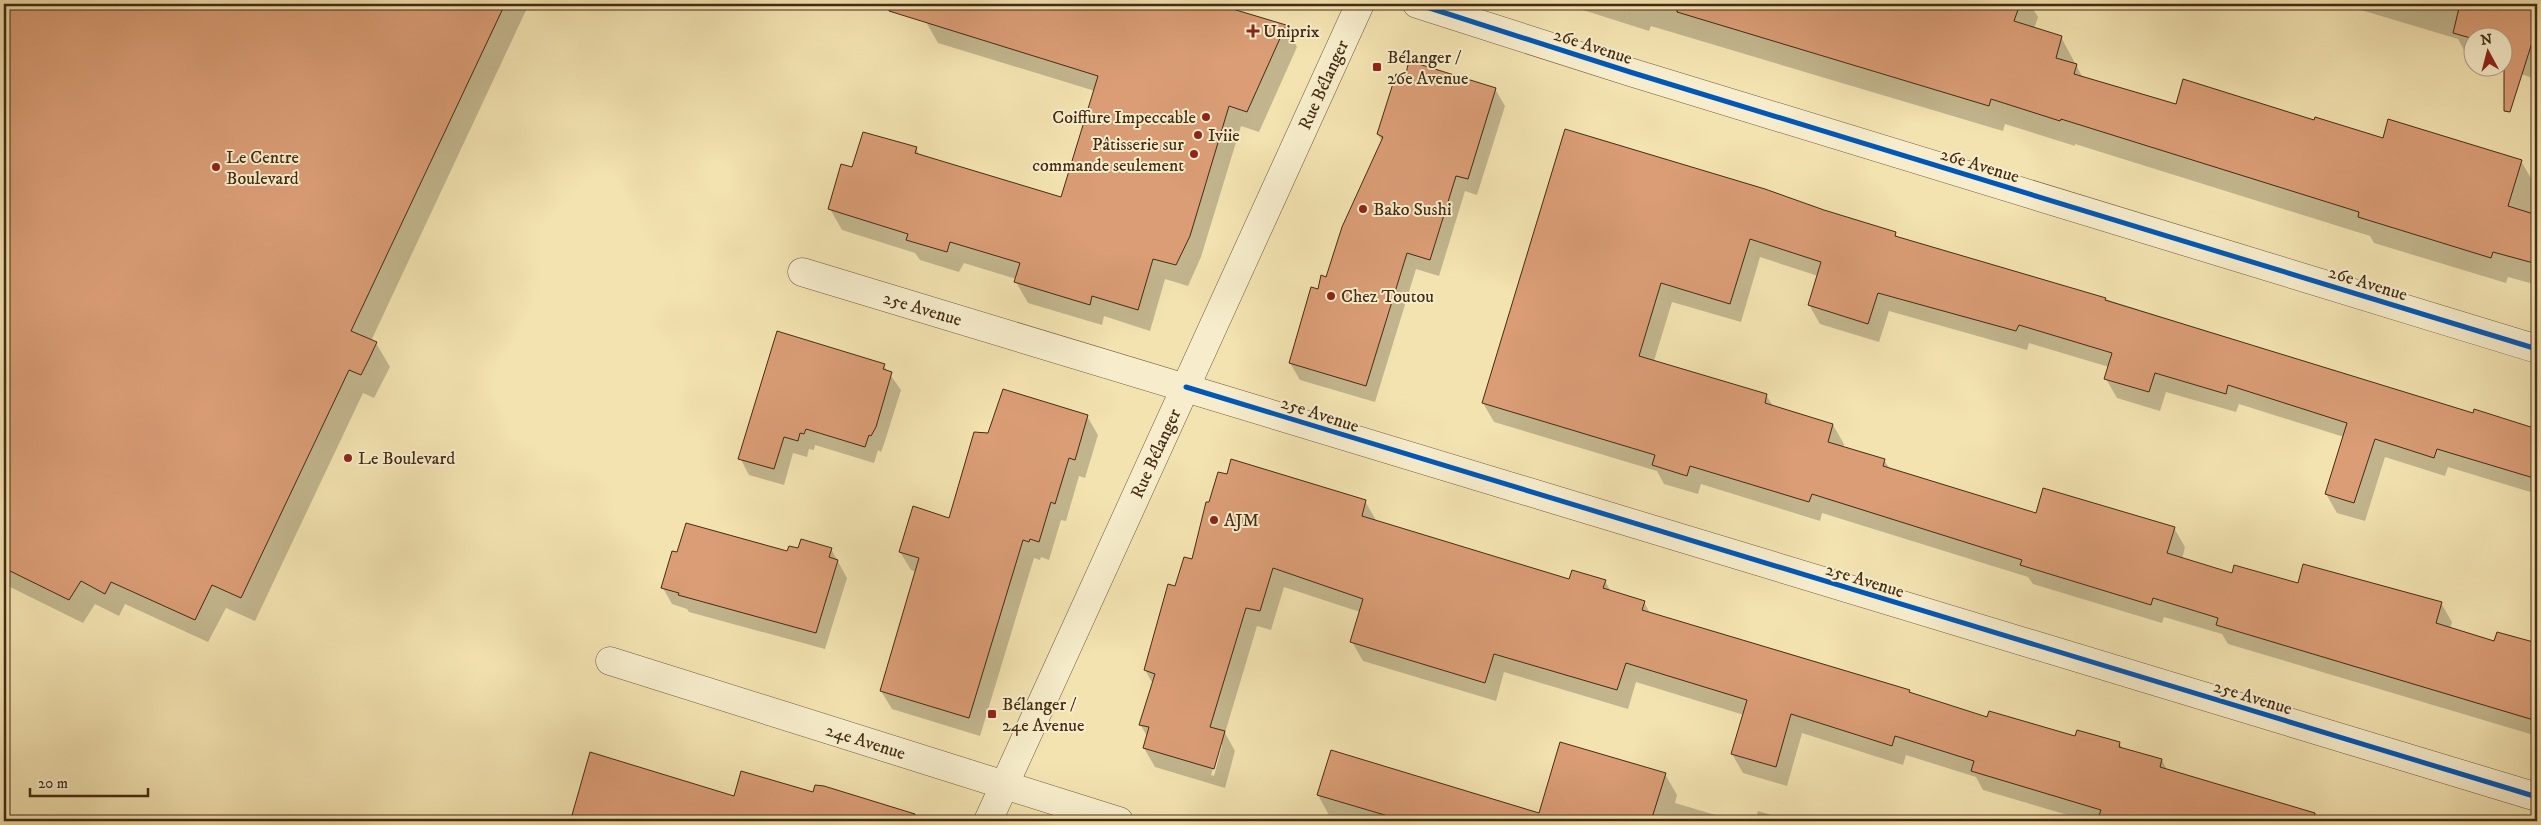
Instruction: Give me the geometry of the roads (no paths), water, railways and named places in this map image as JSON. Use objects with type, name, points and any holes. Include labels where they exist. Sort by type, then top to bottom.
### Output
[{"type":"street","name":"Rue Bélanger","points":[[988,821],[1360,4]]},
{"type":"street","name":"26e Avenue","points":[[1416,4],[1640,75],[2537,349]]},
{"type":"street","name":"25e Avenue","points":[[802,272],[2537,797]]},
{"type":"street","name":"24e Avenue","points":[[610,661],[1004,787],[1119,821]]},
{"type":"place","name":"Uniprix","points":[[1253,31]]},
{"type":"place","name":"Bélanger / 26e Avenue","points":[[1377,67]]},
{"type":"place","name":"Coiffure Impeccable","points":[[1206,117]]},
{"type":"place","name":"Iviie","points":[[1198,135]]},
{"type":"place","name":"Pâtisserie sur commande seulement","points":[[1194,154]]},
{"type":"place","name":"Le Centre Boulevard","points":[[216,167]]},
{"type":"place","name":"Bako Sushi","points":[[1363,209]]},
{"type":"place","name":"Chez Toutou","points":[[1331,296]]},
{"type":"place","name":"Le Boulevard","points":[[348,458]]},
{"type":"place","name":"AJM","points":[[1214,520]]},
{"type":"place","name":"Bélanger / 24e Avenue","points":[[992,714]]}]
